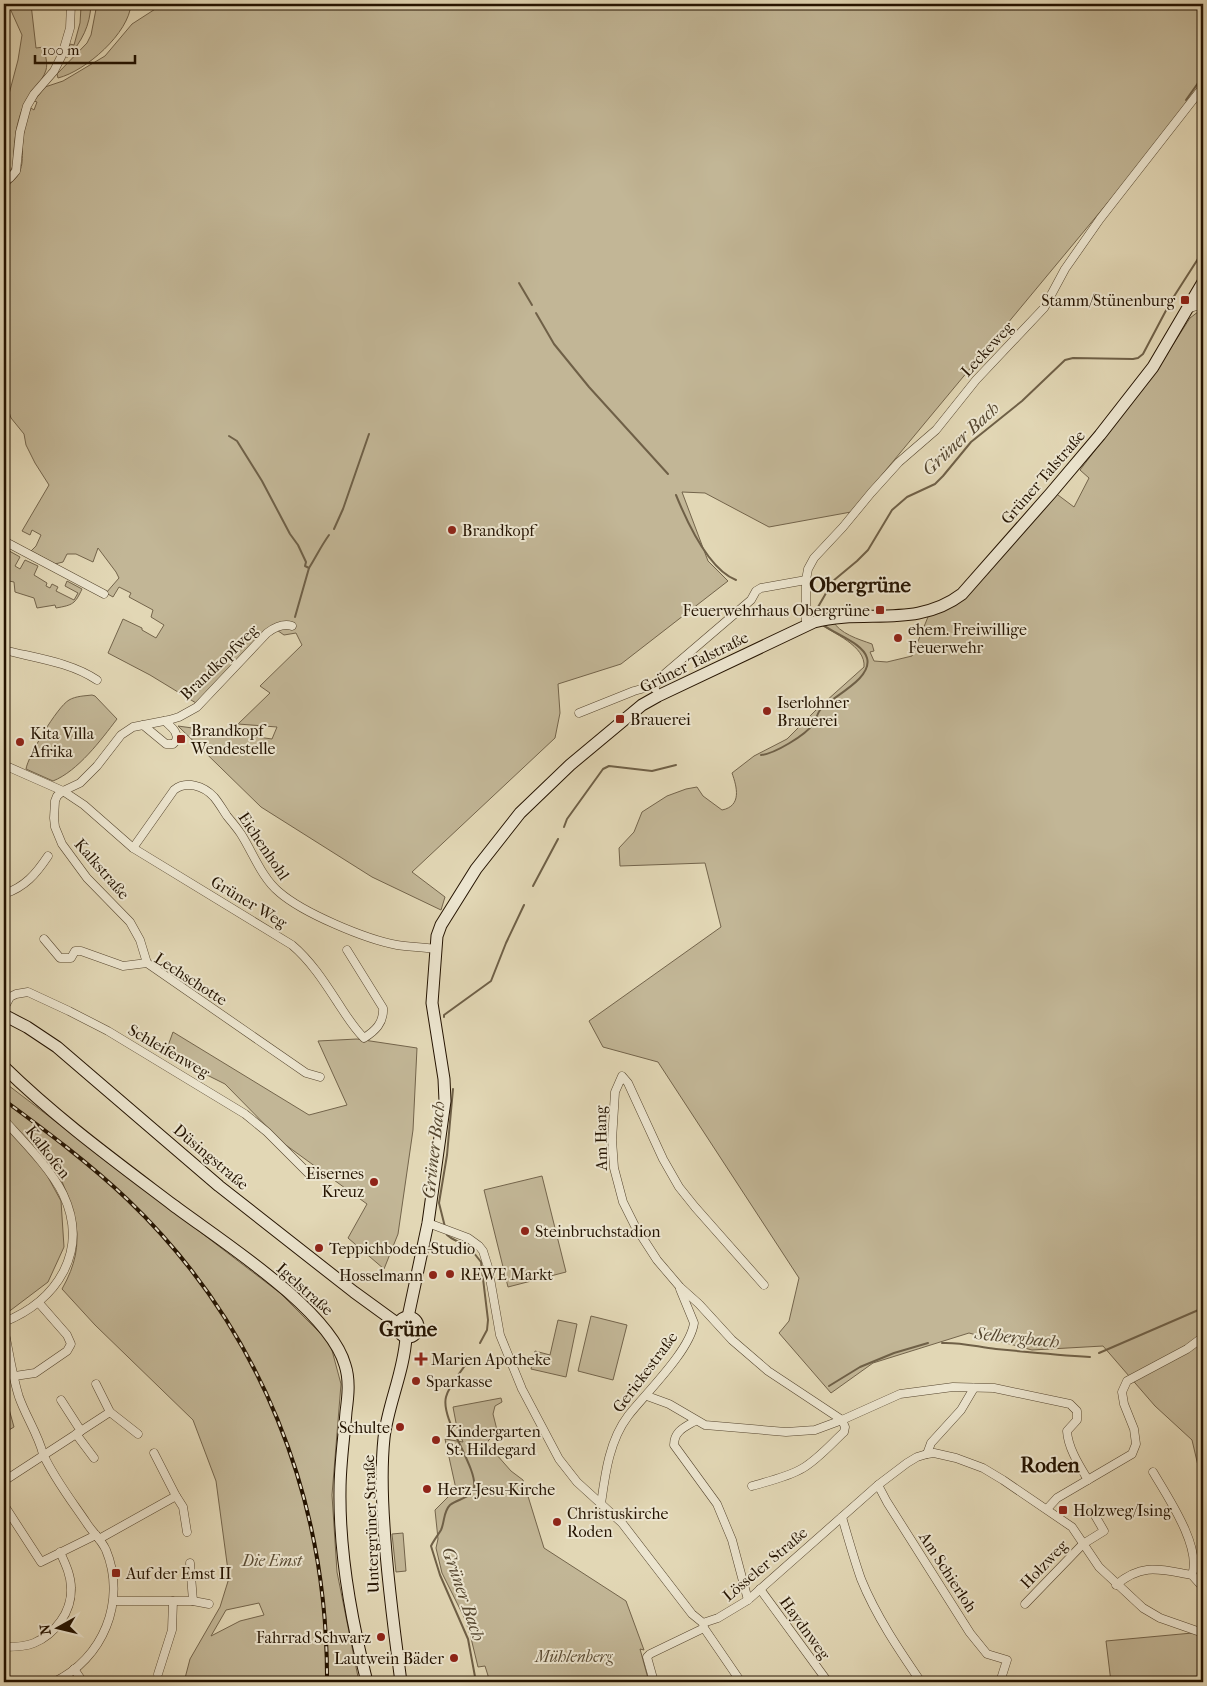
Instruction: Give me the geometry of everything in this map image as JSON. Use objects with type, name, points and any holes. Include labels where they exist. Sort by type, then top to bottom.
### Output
[{"type":"main road","name":"Grüner Talstraße","points":[[408,1317],[428,1223],[445,1100],[444,1079],[432,1003],[437,936],[466,884],[497,841],[520,813],[570,765],[656,691],[814,622],[922,613],[949,604],[962,594],[1100,435],[1153,367],[1203,282]]},
{"type":"main road","name":"Düsingstraße","points":[[4,1015],[27,1027],[57,1047],[219,1186],[354,1292],[398,1324]]},
{"type":"main road","name":"Igelstraße","points":[[4,1067],[47,1107],[280,1286],[319,1322],[339,1350],[346,1366],[348,1395],[340,1487],[341,1539],[352,1623],[367,1682]]},
{"type":"main road","points":[[408,1317],[415,1320],[418,1330],[415,1335],[406,1337],[399,1333],[398,1324],[402,1319],[408,1317]]},
{"type":"main road","name":"Untergrüner Straße","points":[[401,1682],[388,1573],[382,1470],[384,1437],[403,1364],[406,1337]]},
{"type":"street","points":[[4,181],[10,178],[16,171],[20,132],[27,106],[34,94],[54,71],[62,55],[70,28],[71,4]]},
{"type":"street","name":"Leckeweg","points":[[814,622],[806,580],[808,569],[814,558],[843,528],[870,493],[899,462],[936,430],[976,380],[1044,308],[1065,269],[1095,226],[1203,87]]},
{"type":"street","points":[[1187,309],[1203,304]]},
{"type":"street","points":[[4,496],[4,507]]},
{"type":"street","points":[[4,541],[104,594]]},
{"type":"street","points":[[579,713],[634,690],[650,686],[656,691],[661,677],[751,600],[756,591],[761,588],[806,580]]},
{"type":"street","name":"Brandkopfweg","points":[[63,790],[80,782],[97,766],[121,735],[133,726],[165,721],[197,707],[267,633],[279,626],[287,624],[292,626]]},
{"type":"street","points":[[4,650],[68,665],[83,670],[97,680]]},
{"type":"street","points":[[143,725],[166,744],[173,744],[178,737],[176,732],[165,721]]},
{"type":"street","name":"Grüner Weg","points":[[4,764],[63,790],[133,848],[292,945],[319,975],[355,1029],[364,1038],[379,1026],[383,1015],[383,1008],[347,950]]},
{"type":"street","name":"Eichenhohl","points":[[133,848],[174,790],[180,785],[188,784],[203,788],[214,797],[240,832],[269,882],[278,892],[338,925],[376,939],[396,945],[435,949]]},
{"type":"street","name":"Kalkstraße","points":[[63,790],[57,796],[53,809],[58,836],[67,852],[87,878],[130,922],[140,940],[147,964]]},
{"type":"street","points":[[4,894],[28,882],[40,869],[48,856]]},
{"type":"street","name":"Lechschotte","points":[[44,939],[60,958],[71,958],[75,951],[81,951],[123,966],[147,964],[306,1073],[320,1077]]},
{"type":"street","name":"Schleifenweg","points":[[4,1008],[10,997],[28,992],[69,1010],[108,1031],[245,1114],[267,1132],[308,1173]]},
{"type":"street","name":"Am Hang","points":[[764,1285],[679,1187],[663,1159],[628,1083],[622,1076],[614,1092],[612,1140],[614,1168],[623,1202],[635,1226],[657,1260],[680,1287],[699,1304],[732,1340],[768,1371],[842,1420]]},
{"type":"street","name":"Kalkofen","points":[[4,1120],[52,1177],[62,1193],[71,1219],[72,1241],[67,1266],[58,1283],[39,1303],[19,1316],[4,1322]]},
{"type":"street","points":[[428,1223],[473,1242],[483,1251],[488,1267],[500,1335],[522,1389],[543,1430],[568,1472],[622,1523],[692,1614],[704,1625],[741,1682]]},
{"type":"street","name":"Gerickestraße","points":[[601,1504],[607,1464],[616,1439],[627,1417],[647,1396],[684,1348],[693,1329],[694,1323],[680,1287]]},
{"type":"street","points":[[15,1376],[35,1373],[67,1351],[71,1344],[67,1335],[39,1303]]},
{"type":"street","points":[[4,1329],[18,1395],[43,1454],[106,1549],[111,1568],[114,1601],[102,1638],[89,1656],[54,1682]]},
{"type":"street","points":[[1047,1509],[1057,1498],[1132,1454],[1136,1444],[1134,1429],[1124,1404],[1122,1392],[1127,1381],[1187,1349],[1203,1337]]},
{"type":"street","points":[[96,1384],[110,1412],[138,1434]]},
{"type":"street","points":[[647,1396],[668,1404],[704,1426],[786,1432],[815,1430],[900,1394],[953,1387],[994,1388],[1070,1404],[1077,1411],[1077,1420],[1067,1431],[1067,1438],[1077,1462],[1088,1480]]},
{"type":"street","points":[[974,1388],[961,1410],[931,1443],[927,1454],[944,1455],[983,1468],[1047,1509],[1072,1527],[1099,1567],[1134,1601],[1152,1614],[1203,1633]]},
{"type":"street","points":[[60,1400],[94,1458]]},
{"type":"street","points":[[4,1481],[110,1412]]},
{"type":"street","points":[[752,1486],[780,1478],[803,1468],[844,1432],[845,1427],[842,1420]]},
{"type":"street","points":[[695,1421],[679,1431],[674,1439],[674,1444],[717,1504],[732,1540],[748,1600]]},
{"type":"street","points":[[154,1453],[183,1507],[187,1532]]},
{"type":"street","name":"Lösseler Straße","points":[[654,1682],[647,1658],[650,1654],[748,1600],[878,1485],[907,1463],[927,1454]]},
{"type":"street","points":[[1153,1472],[1174,1508],[1191,1544],[1196,1565],[1192,1575]]},
{"type":"street","name":"Am Schierloh","points":[[878,1485],[970,1633],[987,1654],[1007,1660],[1000,1682]]},
{"type":"street","points":[[4,1505],[41,1562],[60,1552],[98,1537],[176,1496]]},
{"type":"street","points":[[1083,1544],[1104,1531],[1093,1512]]},
{"type":"street","points":[[842,1517],[862,1580],[870,1598],[895,1645],[921,1682]]},
{"type":"street","name":"Holzweg","points":[[1025,1604],[1083,1544]]},
{"type":"street","points":[[4,1647],[33,1644],[48,1636],[65,1614],[70,1602],[71,1588],[68,1568],[60,1552]]},
{"type":"street","points":[[190,1563],[193,1601]]},
{"type":"street","points":[[1116,1585],[1135,1573],[1152,1568],[1192,1575],[1200,1584]]},
{"type":"street","name":"Haydnweg","points":[[760,1589],[828,1682]]},
{"type":"street","points":[[114,1601],[193,1601],[209,1604]]},
{"type":"street","points":[[158,1674],[172,1630],[173,1601]]},
{"type":"street","points":[[74,1669],[83,1682]]},
{"type":"green space","points":[[8,4],[31,4],[36,48],[44,47],[47,65],[44,75],[23,108],[14,143],[13,164],[8,173],[4,175],[4,113],[18,60],[22,35]]},
{"type":"green space","points":[[79,4],[91,4],[89,19],[81,39],[68,57],[66,57],[70,44],[74,45],[80,23],[81,7],[79,7]]},
{"type":"green space","points":[[97,4],[131,4],[123,27],[104,49],[81,68],[58,78],[57,74],[87,43],[91,35]]},
{"type":"green space","points":[[163,4],[1203,4],[1203,81],[1134,171],[851,512],[769,527],[705,493],[682,492],[708,561],[728,581],[621,664],[558,684],[560,713],[555,738],[412,872],[445,897],[441,910],[372,877],[261,807],[178,726],[272,739],[277,727],[238,724],[270,693],[260,686],[302,645],[296,633],[284,635],[271,626],[196,703],[150,675],[108,653],[123,619],[142,628],[142,630],[156,638],[164,625],[151,617],[153,610],[129,597],[131,593],[119,587],[113,597],[106,593],[119,578],[98,548],[93,562],[76,554],[67,554],[63,562],[55,564],[31,551],[36,546],[41,535],[32,530],[30,535],[22,531],[49,485],[26,445],[24,434],[11,418],[4,398],[4,186],[10,184],[20,171],[23,135],[27,119],[31,108],[34,110],[37,102],[34,101],[45,87],[63,81],[105,56],[132,24]]},
{"type":"green space","points":[[1203,308],[1203,1487],[1192,1440],[1155,1406],[1103,1346],[1032,1350],[969,1333],[873,1363],[831,1393],[779,1333],[789,1321],[799,1278],[658,1062],[603,1047],[589,1021],[721,927],[705,863],[620,866],[619,848],[634,832],[642,812],[667,796],[697,787],[703,796],[722,810],[728,808],[733,804],[736,795],[732,773],[754,756],[787,739],[864,667],[863,659],[854,646],[818,623],[832,620],[844,632],[872,644],[874,651],[870,652],[874,661],[887,662],[912,656],[930,612],[949,605],[1054,492],[1074,507],[1089,478],[1080,470],[1160,365],[1190,318]]},
{"type":"green space","points":[[4,548],[20,557],[15,566],[20,569],[25,560],[38,566],[34,575],[47,583],[46,586],[50,588],[52,584],[58,587],[56,591],[74,600],[78,593],[65,586],[67,581],[82,589],[77,598],[73,603],[66,606],[56,608],[55,605],[37,608],[34,598],[15,592],[14,582],[4,580]]},
{"type":"green space","points":[[92,695],[117,719],[80,763],[53,781],[26,769],[44,732],[64,704],[80,696]]},
{"type":"green space","points":[[173,1032],[309,1115],[347,1105],[318,1041],[357,1039],[417,1048],[413,1130],[398,1234],[384,1269],[348,1238],[367,1204],[283,1143],[225,1084],[165,1054]]},
{"type":"green space","name":"Die Emst","points":[[4,1082],[280,1293],[330,1343],[341,1384],[332,1495],[337,1572],[359,1682],[184,1682],[190,1659],[220,1607],[229,1578],[216,1481],[193,1420],[95,1325],[62,1289],[71,1271],[75,1255],[76,1225],[67,1194],[53,1161],[43,1168],[61,1201],[64,1247],[48,1282],[7,1313],[4,1281]],"holes":[[[259,1603],[264,1615],[240,1621],[211,1636],[226,1610]]]},
{"type":"green space","name":"Steinbruchstadion","points":[[542,1176],[566,1272],[508,1287],[484,1190]]},
{"type":"green space","points":[[591,1316],[627,1325],[613,1380],[578,1371]]},
{"type":"green space","points":[[558,1320],[577,1324],[566,1377],[531,1369],[535,1351],[550,1355]]},
{"type":"green space","points":[[4,1391],[14,1427],[4,1433]]},
{"type":"green space","name":"Mühlenberg","points":[[501,1398],[502,1402],[495,1406],[493,1414],[497,1430],[485,1445],[489,1446],[511,1471],[523,1480],[544,1548],[626,1601],[644,1650],[640,1649],[649,1682],[490,1682],[485,1666],[478,1667],[465,1619],[442,1573],[436,1548],[438,1539],[435,1510],[456,1489],[445,1439],[463,1442],[457,1428],[453,1407]]},
{"type":"green space","points":[[403,1533],[406,1571],[396,1572],[392,1534]]},
{"type":"green space","points":[[1203,1632],[1203,1682],[1111,1682],[1106,1641]]},
{"type":"waterway","points":[[1186,100],[1203,76]]},
{"type":"waterway","name":"Grüner Bach","points":[[818,618],[816,615],[818,607],[833,581],[868,550],[892,510],[907,497],[935,484],[971,442],[1022,401],[1065,360],[1073,358],[1133,359],[1143,354],[1171,301],[1203,251]]},
{"type":"waterway","points":[[519,283],[532,305]]},
{"type":"waterway","points":[[536,313],[554,344],[589,387],[668,474]]},
{"type":"waterway","points":[[334,529],[343,509],[369,434]]},
{"type":"waterway","points":[[229,436],[237,441],[262,481],[290,534],[298,545],[306,562],[305,566],[309,568],[295,617]]},
{"type":"waterway","points":[[676,495],[700,544],[716,566],[736,580]]},
{"type":"waterway","points":[[309,568],[329,535]]},
{"type":"waterway","name":"Grüner Bach","points":[[761,755],[781,748],[804,733],[813,724],[820,710],[850,687],[864,673],[867,666],[867,658],[860,648],[822,624]]},
{"type":"waterway","name":"Grüner Bach","points":[[564,827],[567,819],[603,769],[609,766],[652,771],[676,765]]},
{"type":"waterway","name":"Grüner Bach","points":[[533,886],[558,839]]},
{"type":"waterway","name":"Grüner Bach","points":[[444,1017],[444,1015],[491,981],[524,905]]},
{"type":"waterway","name":"Grüner Bach","points":[[445,1227],[439,1203],[447,1155],[453,1089]]},
{"type":"waterway","name":"Grüner Bach","points":[[446,1232],[451,1238],[470,1248],[481,1262],[488,1320],[487,1330],[480,1343]]},
{"type":"waterway","name":"Selbergbach","points":[[1099,1353],[1203,1308]]},
{"type":"waterway","name":"Selbergbach","points":[[829,1386],[860,1367],[894,1353],[928,1343]]},
{"type":"waterway","name":"Selbergbach","points":[[942,1343],[1090,1357]]},
{"type":"waterway","name":"Grüner Bach","points":[[468,1361],[450,1388],[446,1397],[446,1407],[448,1418],[474,1479],[474,1488],[470,1494],[450,1505],[445,1514],[441,1530],[431,1546],[440,1575],[468,1639],[476,1682]]},
{"type":"railway","points":[[4,1100],[51,1135],[127,1199],[174,1249],[215,1303],[249,1360],[278,1420],[299,1483],[315,1547],[324,1614],[327,1682]]},
{"type":"place","name":"Stamm/Stünenburg","points":[[1185,300]]},
{"type":"place","name":"Brandkopf","points":[[452,530]]},
{"type":"place","name":"Feuerwehrhaus Obergrüne","points":[[880,610]]},
{"type":"place","name":"ehem. Freiwillige Feuerwehr","points":[[898,638]]},
{"type":"place","name":"Iserlohner Brauerei","points":[[767,711]]},
{"type":"place","name":"Brauerei","points":[[620,719]]},
{"type":"place","name":"Brandkopf Wendestelle","points":[[181,739]]},
{"type":"place","name":"Kita Villa Afrika","points":[[20,742]]},
{"type":"place","name":"Eisernes Kreuz","points":[[374,1182]]},
{"type":"place","name":"Steinbruchstadion","points":[[525,1231]]},
{"type":"place","name":"Teppichboden-Studio","points":[[319,1248]]},
{"type":"place","name":"REWE Markt","points":[[450,1274]]},
{"type":"place","name":"Hosselmann","points":[[433,1275]]},
{"type":"place","name":"Marien Apotheke","points":[[421,1359]]},
{"type":"place","name":"Sparkasse","points":[[416,1381]]},
{"type":"place","name":"Schulte","points":[[400,1427]]},
{"type":"place","name":"Kindergarten St. Hildegard","points":[[436,1440]]},
{"type":"place","name":"Herz-Jesu-Kirche","points":[[427,1489]]},
{"type":"place","name":"Holzweg/Ising","points":[[1063,1510]]},
{"type":"place","name":"Christuskirche Roden","points":[[557,1522]]},
{"type":"place","name":"Auf der Emst II","points":[[116,1573]]},
{"type":"place","name":"Fahrrad Schwarz","points":[[381,1637]]},
{"type":"place","name":"Lautwein Bäder","points":[[454,1658]]},
{"type":"district","name":"Obergrüne","points":[[860,585]]},
{"type":"district","name":"Grüne","points":[[408,1329]]},
{"type":"district","name":"Roden","points":[[1050,1465]]}]
